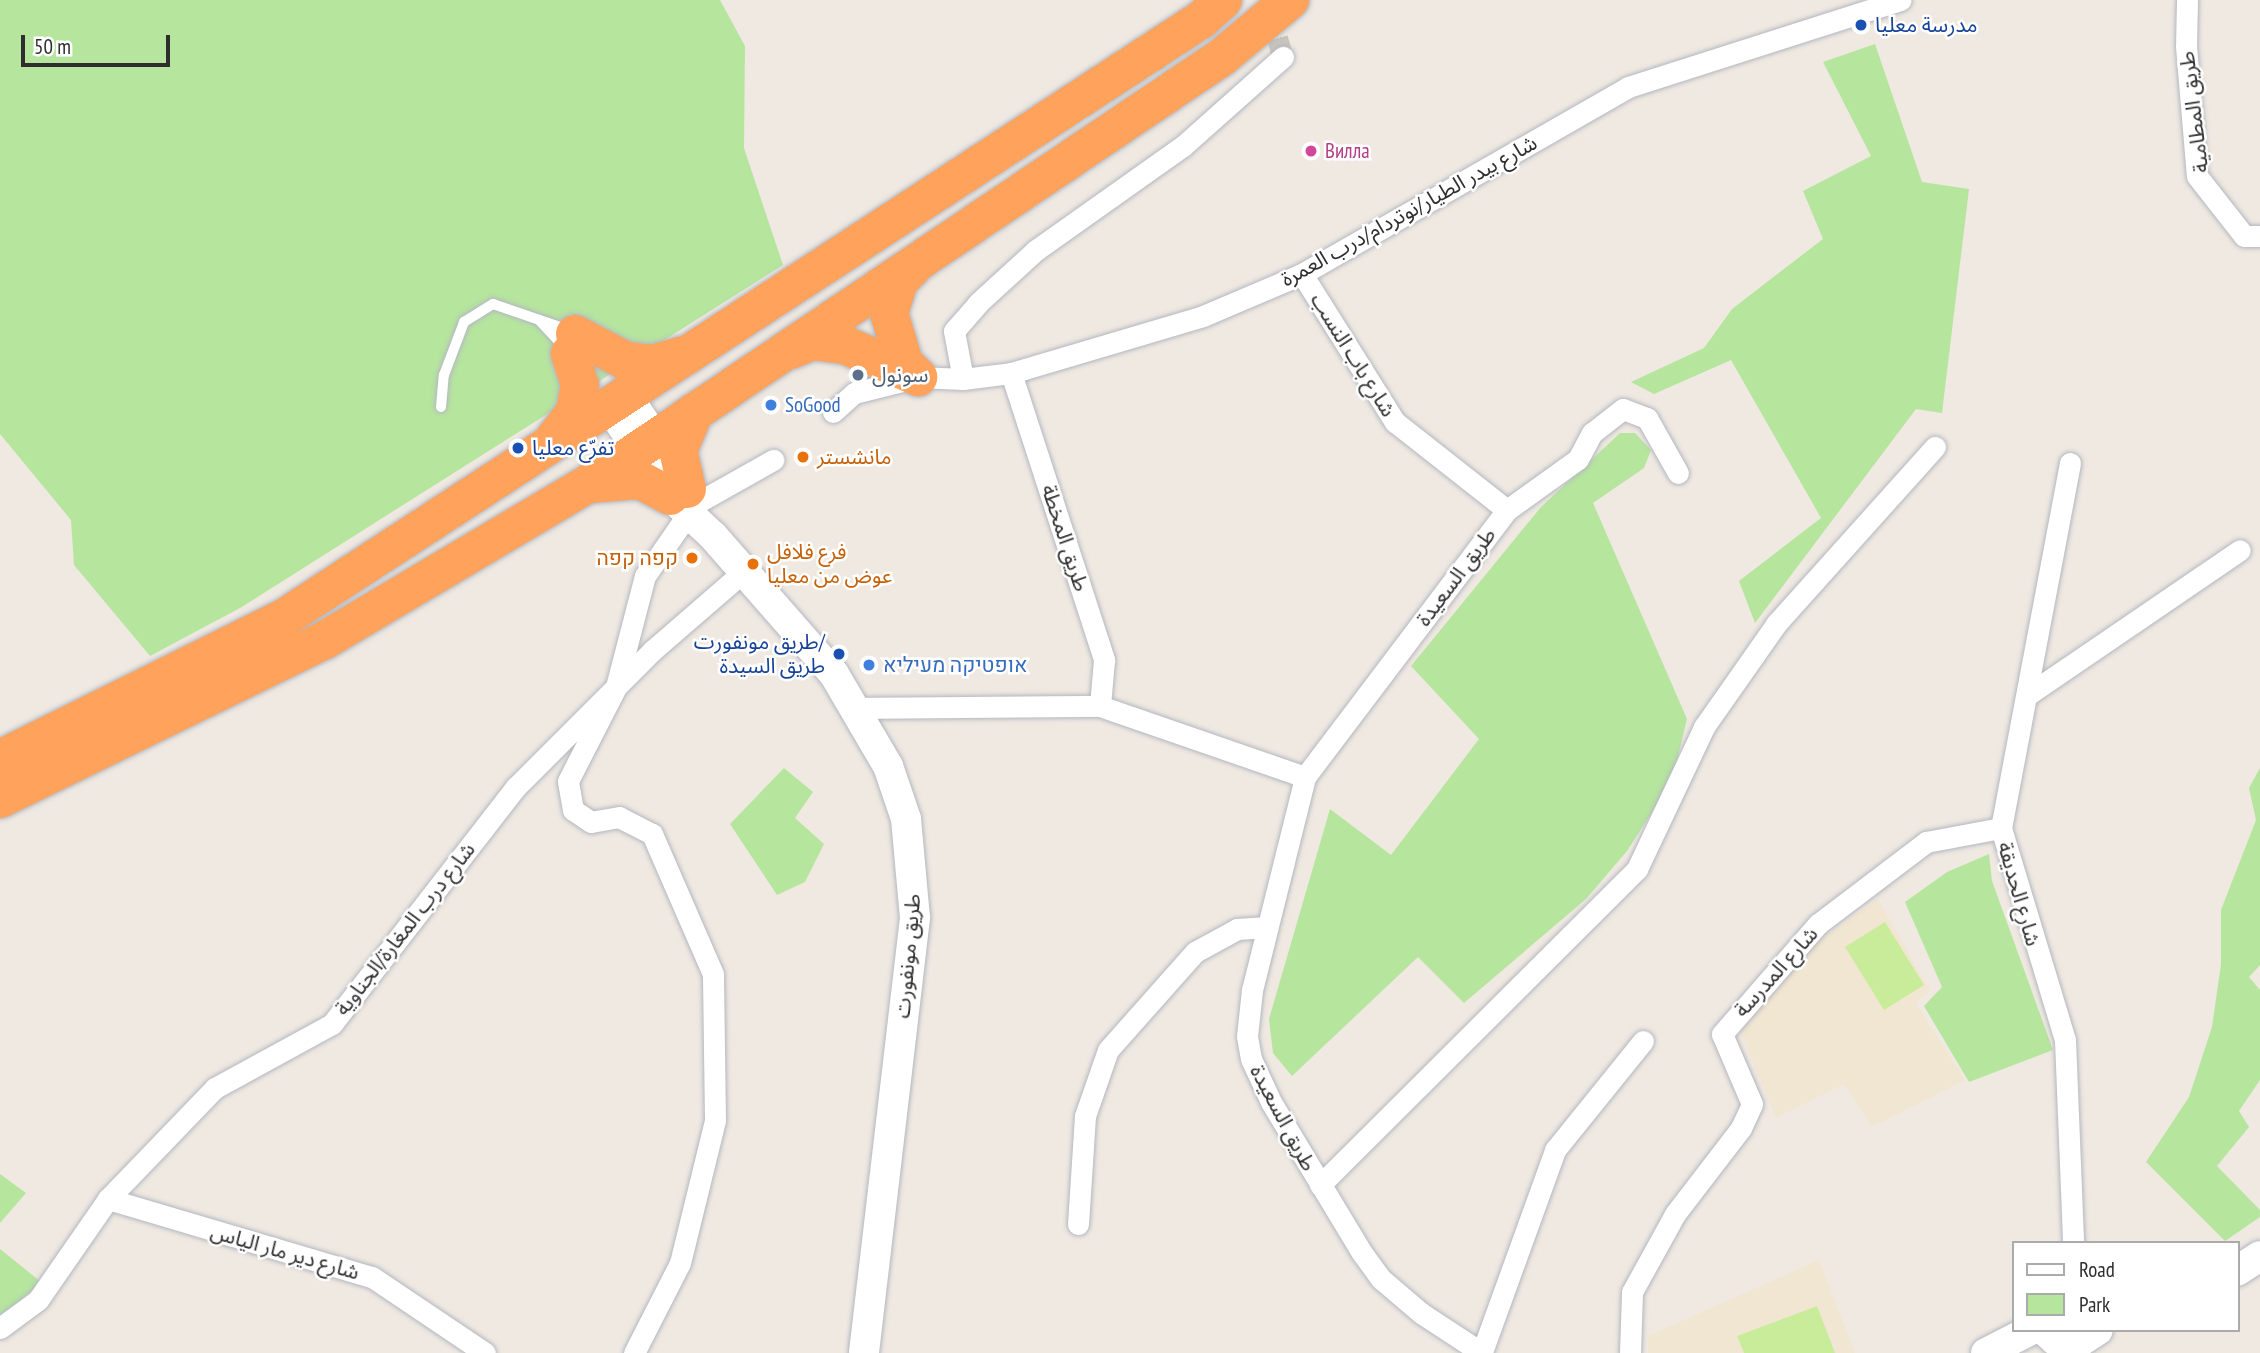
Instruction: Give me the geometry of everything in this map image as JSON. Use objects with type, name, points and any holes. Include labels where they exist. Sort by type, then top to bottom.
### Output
[{"type":"highway","points":[[0,759],[284,618],[547,446],[610,391],[695,351],[1202,19],[1223,0]]},
{"type":"highway","points":[[0,799],[325,640],[587,484],[1222,57],[1290,0]]},
{"type":"highway","points":[[918,377],[899,350],[889,313],[899,281],[922,258]]},
{"type":"highway","points":[[770,359],[812,341],[845,345],[918,377]]},
{"type":"highway","points":[[547,446],[575,412],[580,385],[572,344],[626,361],[653,364],[695,351]]},
{"type":"highway","points":[[685,501],[678,451],[695,411]]},
{"type":"highway","points":[[587,484],[640,480],[685,501]]},
{"type":"main road","name":"طريق مونفورت","points":[[610,391],[685,501],[743,572],[834,674],[857,708],[888,766],[906,819],[915,918],[864,1353]]},
{"type":"main road","points":[[2239,1269],[2260,1256]]},
{"type":"main road","points":[[1986,1353],[2027,1332]]},
{"type":"main road","points":[[2047,1332],[2055,1340],[2075,1345],[2095,1332]]},
{"type":"street","name":"شارع بيدر الطيار/نوتردام/درب العمرة","points":[[833,412],[854,393],[918,377],[963,379],[1011,373],[1203,316],[1302,274],[1628,87],[1900,0]]},
{"type":"street","name":"طريق المطامية","points":[[2187,0],[2186,46],[2197,176],[2244,236],[2260,236]]},
{"type":"street","points":[[963,379],[954,331],[978,303],[1035,250],[1183,146],[1283,57]]},
{"type":"street","name":"شارع باب النسب","points":[[1302,274],[1395,422],[1507,510]]},
{"type":"street","name":"طريق المخطة","points":[[1011,373],[1104,660],[1100,706]]},
{"type":"street","name":"طريق السعيدة","points":[[1482,1353],[1421,1313],[1381,1279],[1320,1185],[1251,1059],[1247,1037],[1252,990],[1305,777],[1507,510],[1578,459],[1592,433],[1623,409],[1647,418],[1678,473]]},
{"type":"street","points":[[1320,1185],[1637,869],[1704,727],[1776,624],[1935,447]]},
{"type":"street","points":[[634,1353],[680,1263],[715,1120],[713,974],[652,834],[619,817],[592,822],[573,810],[568,781],[616,687],[645,576],[685,501],[774,460]]},
{"type":"street","name":"شارع الحديقة","points":[[2070,463],[2029,694],[2001,828],[2065,1040],[2073,1241]]},
{"type":"street","points":[[2029,694],[2240,550]]},
{"type":"street","name":"شارع درب المغارة/الجناوية","points":[[0,1328],[38,1300],[108,1199],[215,1088],[332,1024],[516,786],[616,687],[743,572]]},
{"type":"street","points":[[857,708],[1100,706],[1305,777]]},
{"type":"street","name":"شارع المدرسة","points":[[1630,1353],[1632,1292],[1675,1214],[1741,1128],[1752,1104],[1723,1034],[1818,924],[1926,842],[2001,828]]},
{"type":"street","points":[[1078,1224],[1085,1116],[1108,1050],[1195,952],[1237,929],[1267,927]]},
{"type":"street","points":[[1482,1353],[1555,1150],[1643,1041]]},
{"type":"street","name":"شارع دير مار الياس","points":[[108,1199],[372,1277],[485,1353]]},
{"type":"lane","points":[[441,407],[444,375],[464,322],[494,304],[535,315],[572,344],[610,391]]},
{"type":"lane","points":[[535,315],[572,344],[610,391]]},
{"type":"shaded area","points":[[1878,899],[1930,991],[1915,1002],[1965,1080],[1872,1127],[1844,1084],[1776,1118],[1738,1024],[1815,944]]},
{"type":"shaded area","points":[[1819,1260],[1855,1353],[1648,1353],[1648,1336]]},
{"type":"green space","points":[[0,0],[720,0],[745,46],[744,148],[783,265],[240,608],[150,656],[74,565],[71,520],[0,434]]},
{"type":"green space","points":[[1875,44],[1922,182],[1969,189],[1942,413],[1916,409],[1755,623],[1739,581],[1821,518],[1731,360],[1654,394],[1631,382],[1704,348],[1732,309],[1823,239],[1803,191],[1871,156],[1823,62]]},
{"type":"green space","points":[[1620,433],[1635,433],[1651,450],[1644,468],[1593,503],[1687,719],[1672,781],[1627,851],[1586,899],[1464,1003],[1418,957],[1292,1076],[1273,1053],[1269,1019],[1330,809],[1391,855],[1479,739],[1411,666],[1541,507]]},
{"type":"green space","points":[[784,768],[813,792],[795,818],[824,844],[805,882],[777,895],[730,824]]},
{"type":"green space","points":[[2260,768],[2260,965],[2249,977],[2260,990],[2260,1080],[2239,1111],[2249,1127],[2217,1166],[2260,1210],[2260,1217],[2225,1241],[2146,1162],[2189,1097],[2212,1027],[2221,964],[2221,910],[2256,820],[2249,788]]},
{"type":"green space","points":[[1989,854],[1992,881],[2053,1050],[1969,1082],[1924,1006],[1942,987],[1905,902],[1947,872]]},
{"type":"green space","points":[[1885,922],[1924,985],[1884,1010],[1845,947]]},
{"type":"green space","points":[[0,1174],[26,1193],[0,1223]]},
{"type":"green space","points":[[0,1249],[41,1282],[0,1319]]},
{"type":"green space","points":[[1817,1306],[1835,1353],[1744,1353],[1737,1336]]},
{"type":"tunnel","points":[[1269,8],[1283,57]]},
{"type":"place","name":"مدرسة معليا","points":[[1861,25]]},
{"type":"place","name":"Вилла","points":[[1311,151]]},
{"type":"place","name":"سونول","points":[[858,375]]},
{"type":"place","name":"SoGood","points":[[771,405]]},
{"type":"place","name":"تفرّع معليا","points":[[518,448]]},
{"type":"place","name":"مانشستر","points":[[803,457]]},
{"type":"place","name":"קפה קפה","points":[[692,558]]},
{"type":"place","name":"فرع فلافل عوض من معليا","points":[[753,564]]},
{"type":"place","name":"طريق مونفورت/ طريق السيدة","points":[[839,654]]},
{"type":"place","name":"אופטיקה מעיליא","points":[[869,665]]}]
